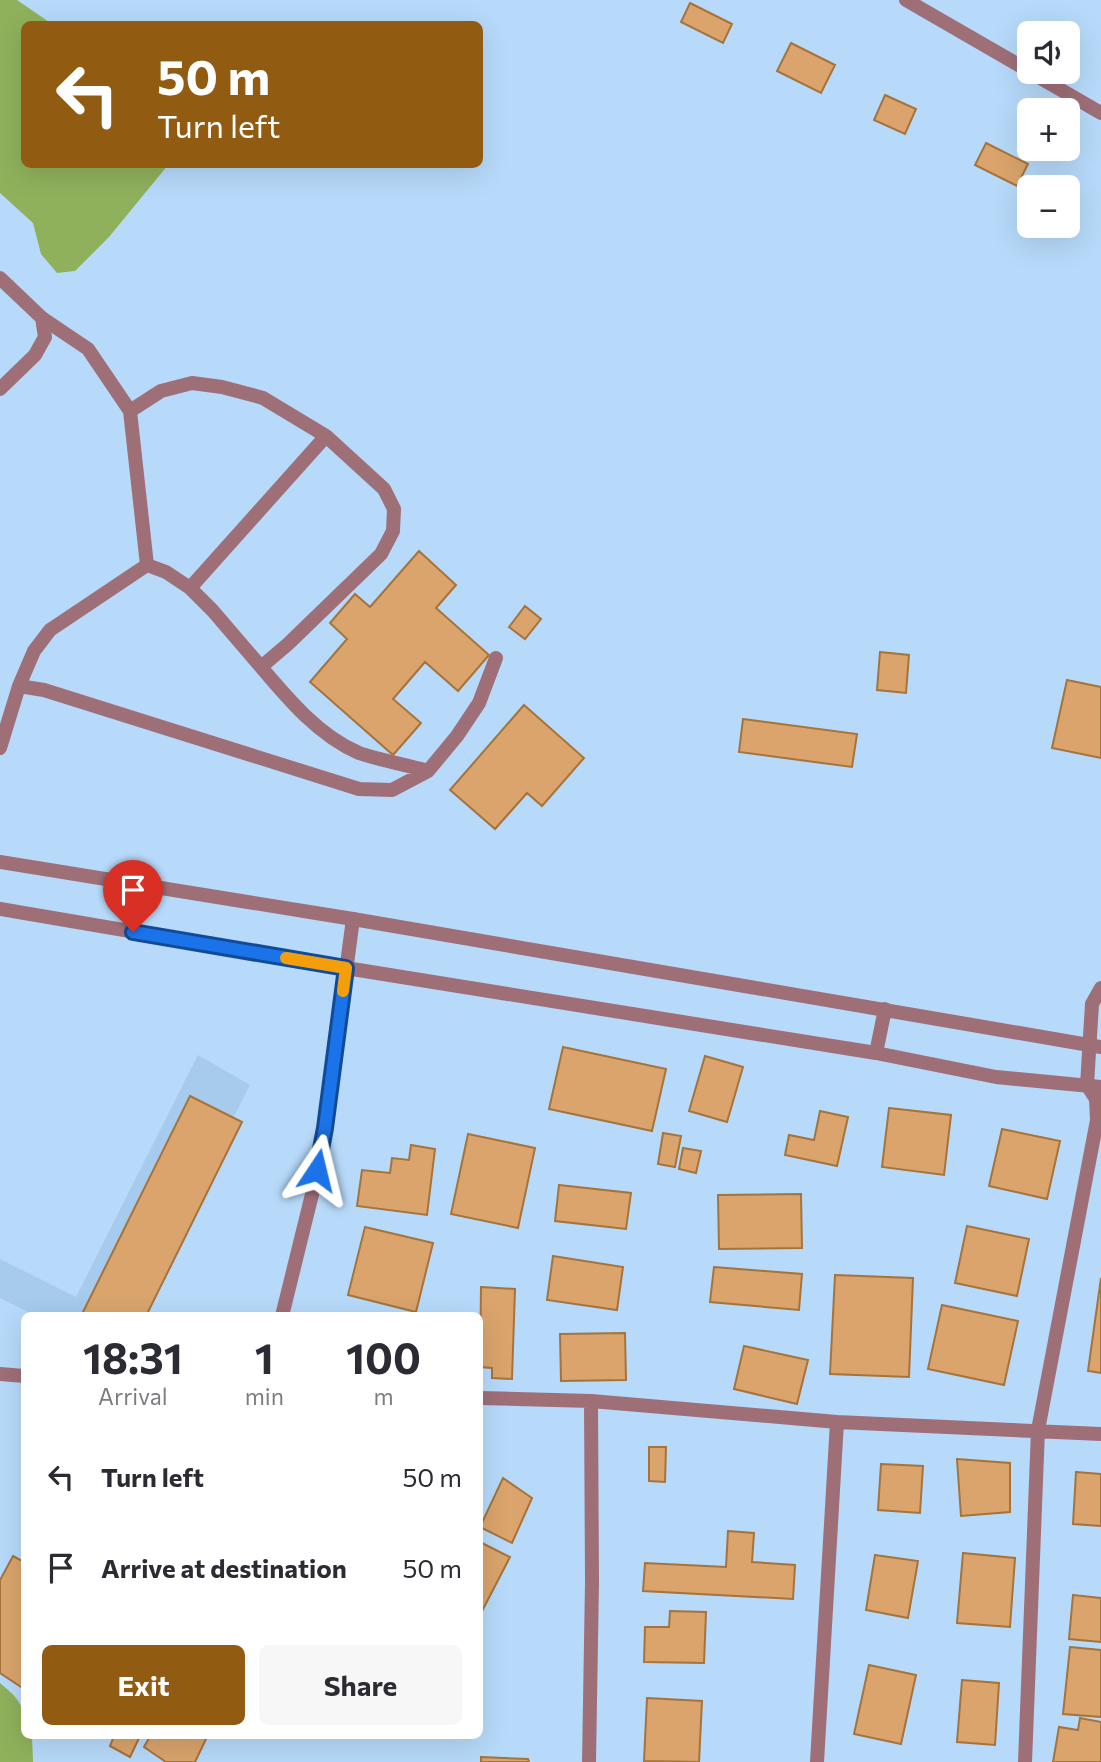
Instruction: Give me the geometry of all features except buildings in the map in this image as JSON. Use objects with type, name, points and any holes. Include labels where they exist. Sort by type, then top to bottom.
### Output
[{"type":"street","points":[[906,0],[1017,65]]},
{"type":"street","points":[[1050,84],[1101,113]]},
{"type":"street","points":[[0,278],[42,317],[88,349],[130,411],[147,565]]},
{"type":"street","points":[[0,389],[35,355],[45,337],[42,317]]},
{"type":"street","points":[[130,411],[161,391],[192,383],[222,387],[263,398],[326,436],[384,489],[394,509],[393,531],[381,554],[261,667]]},
{"type":"street","points":[[190,588],[326,436]]},
{"type":"street","points":[[147,565],[166,572],[190,588],[291,702],[326,733],[359,752],[428,771]]},
{"type":"street","points":[[0,748],[19,686],[34,652],[50,630],[147,565]]},
{"type":"street","points":[[19,686],[44,690],[359,789],[392,790],[428,771],[457,736],[479,703],[496,659]]},
{"type":"street","points":[[0,862],[1096,1046]]},
{"type":"street","points":[[0,909],[876,1053],[996,1077],[1094,1086]]},
{"type":"street","points":[[283,1312],[325,1128],[352,919]]},
{"type":"street","points":[[1025,1762],[1038,1430],[1097,1120],[1094,1086],[1096,1046],[1092,1004],[1101,988]]},
{"type":"street","points":[[876,1053],[885,1009]]},
{"type":"street","points":[[0,1374],[21,1376]]},
{"type":"street","points":[[483,1398],[591,1401],[837,1422],[1101,1433]]},
{"type":"street","points":[[589,1762],[591,1401]]},
{"type":"street","points":[[817,1762],[837,1422]]},
{"type":"shaded area","points":[[198,1055],[250,1085],[134,1312],[28,1312],[0,1298],[0,1259],[76,1297]]},
{"type":"green space","points":[[0,0],[17,0],[48,21],[21,21],[21,168],[166,168],[109,237],[75,271],[57,273],[41,254],[33,223],[0,193]]},
{"type":"green space","points":[[0,1683],[21,1705],[21,1739],[32,1739],[33,1762],[0,1762]]},
{"type":"slow traffic","points":[[286,958],[346,968],[343,991]]},
{"type":"route","points":[[133,932],[346,968],[317,1170]]}]
